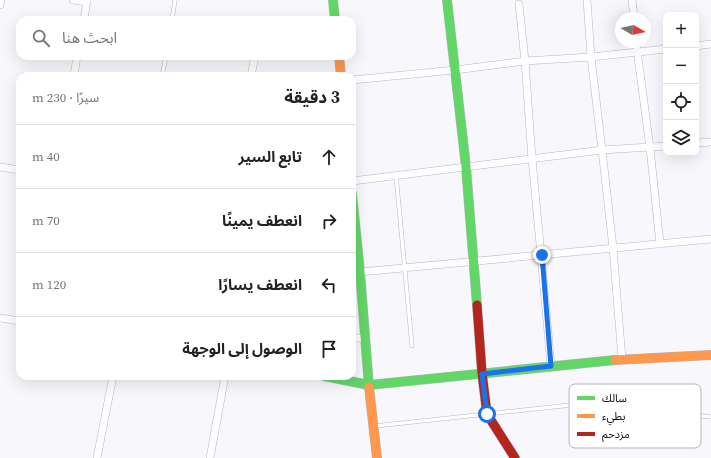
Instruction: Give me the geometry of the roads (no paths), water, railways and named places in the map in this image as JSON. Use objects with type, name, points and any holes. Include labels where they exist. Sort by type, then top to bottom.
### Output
[{"type":"street","points":[[0,5],[1,0]]},
{"type":"street","points":[[73,0],[87,1],[85,16]]},
{"type":"street","points":[[333,0],[335,16]]},
{"type":"street","points":[[447,0],[466,167],[482,374],[487,414],[515,458]]},
{"type":"street","points":[[587,0],[590,57],[613,248],[622,359]]},
{"type":"street","points":[[632,0],[633,12]]},
{"type":"street","points":[[519,4],[551,366]]},
{"type":"street","points":[[699,46],[711,44]]},
{"type":"street","points":[[637,48],[650,148],[660,244]]},
{"type":"street","points":[[356,80],[455,70],[525,61],[590,57],[663,49]]},
{"type":"street","points":[[75,72],[77,60]]},
{"type":"street","points":[[252,72],[254,60]]},
{"type":"street","points":[[339,60],[341,72]]},
{"type":"street","points":[[699,143],[711,142]]},
{"type":"street","points":[[356,181],[602,150],[663,146]]},
{"type":"street","points":[[0,167],[16,169]]},
{"type":"street","points":[[357,274],[473,261],[711,239]]},
{"type":"street","points":[[356,258],[377,458]]},
{"type":"street","points":[[0,318],[16,320]]},
{"type":"street","points":[[356,338],[365,339]]},
{"type":"street","points":[[344,380],[369,385],[622,359],[711,355]]},
{"type":"street","points":[[97,458],[112,380]]},
{"type":"street","points":[[210,458],[223,380]]},
{"type":"lane","points":[[173,16],[175,0]]},
{"type":"lane","points":[[163,72],[165,60]]},
{"type":"lane","points":[[396,176],[412,346]]},
{"type":"lane","points":[[374,426],[569,405]]},
{"type":"lane","points":[[701,416],[711,417]]}]
